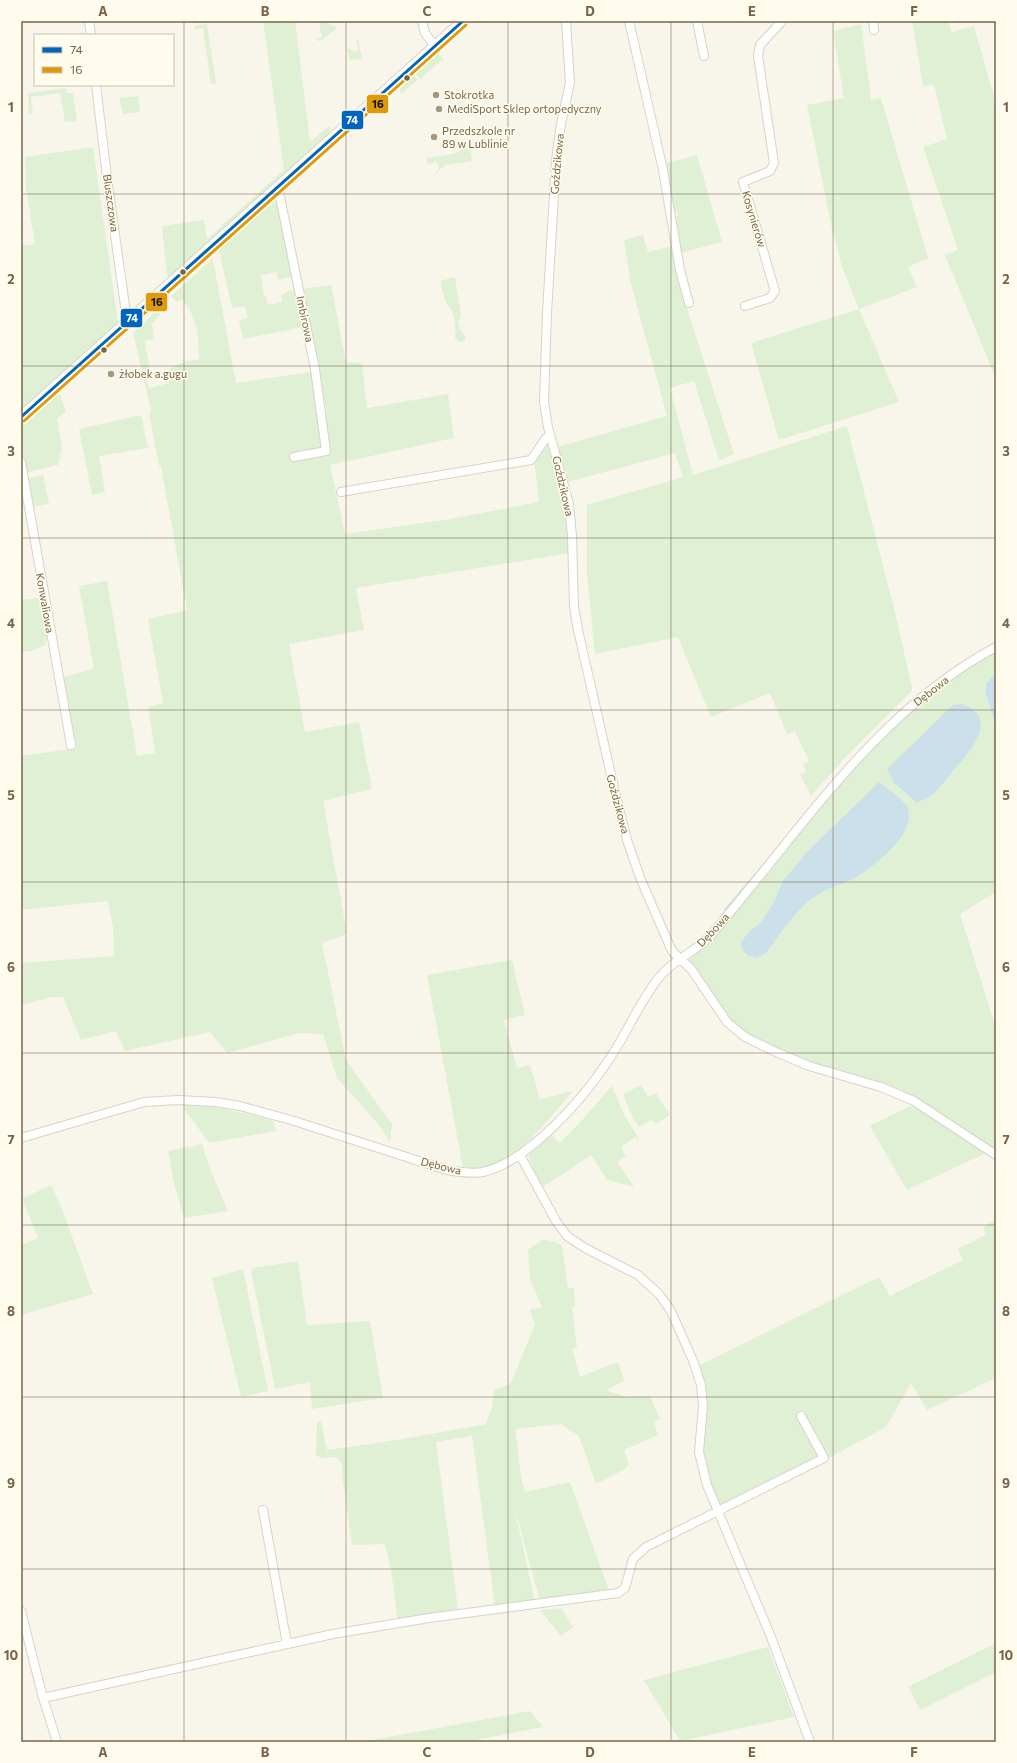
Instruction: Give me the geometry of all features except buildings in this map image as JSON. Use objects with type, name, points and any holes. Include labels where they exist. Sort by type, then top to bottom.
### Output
[{"type":"street","points":[[89,21],[90,34]]},
{"type":"street","points":[[422,21],[425,33],[435,46]]},
{"type":"street","points":[[21,417],[463,21]]},
{"type":"street","name":"Goździkowa","points":[[566,21],[570,83],[561,124],[556,160],[544,379],[544,408],[569,504],[576,619],[615,792],[627,840],[641,880],[672,951],[691,969],[727,1022],[745,1037],[809,1066],[895,1092],[914,1101],[996,1155]]},
{"type":"street","points":[[629,21],[663,170],[680,270],[689,303]]},
{"type":"street","points":[[697,21],[704,56]]},
{"type":"street","name":"Kosynierów","points":[[745,306],[770,298],[775,291],[743,182],[770,171],[774,163],[758,51],[760,45],[782,21]]},
{"type":"street","points":[[873,21],[874,30]]},
{"type":"street","name":"Bluszczowa","points":[[96,86],[126,312],[130,319]]},
{"type":"street","name":"Imbirowa","points":[[278,187],[315,369],[326,451],[294,457]]},
{"type":"street","points":[[341,492],[531,460],[546,438],[550,435]]},
{"type":"street","name":"Konwaliowa","points":[[21,462],[71,745]]},
{"type":"street","name":"Dębowa","points":[[21,1138],[89,1120],[133,1105],[157,1101],[190,1101],[222,1103],[249,1108],[400,1154],[439,1168],[472,1173],[498,1167],[520,1155],[583,1095],[608,1061],[657,980],[668,968],[698,948],[710,936],[868,747],[927,693],[971,662],[996,647]]},
{"type":"street","points":[[520,1155],[556,1221],[567,1236],[585,1248],[638,1275],[659,1294],[671,1312],[694,1363],[702,1385],[703,1406],[699,1457],[706,1485],[771,1638],[810,1742]]},
{"type":"street","points":[[43,1698],[340,1633],[422,1619],[614,1594],[625,1588],[631,1562],[639,1553],[662,1538],[824,1458],[801,1416]]},
{"type":"street","points":[[263,1510],[287,1644]]},
{"type":"street","points":[[21,1611],[43,1698],[57,1742]]},
{"type":"green space","points":[[263,21],[295,21],[310,142],[329,126],[331,131],[169,280],[167,275],[162,226],[204,220],[207,239],[284,170]]},
{"type":"green space","points":[[314,21],[322,21],[336,27],[336,29],[318,41],[316,38],[322,37],[319,23],[315,23]]},
{"type":"green space","points":[[912,21],[949,21],[951,32],[974,26],[996,104],[996,379],[945,255],[958,250],[923,147],[947,139],[934,85],[923,86]]},
{"type":"green space","points":[[207,24],[216,84],[211,84],[203,28],[195,29],[195,26]]},
{"type":"green space","points":[[861,24],[871,100],[881,98],[928,258],[908,267],[917,287],[859,309],[842,267],[832,229],[807,105],[844,98],[833,31]]},
{"type":"green space","points":[[358,38],[362,59],[350,60],[346,48],[357,52],[359,48],[357,47],[358,44],[356,43]]},
{"type":"green space","points":[[437,52],[443,59],[420,79],[414,72]]},
{"type":"green space","points":[[413,74],[418,80],[401,94],[399,86],[405,80],[407,82],[412,78],[410,76]]},
{"type":"green space","points":[[66,88],[67,93],[73,93],[77,121],[65,122],[60,93],[31,97],[33,114],[29,114],[28,93]]},
{"type":"green space","points":[[138,96],[140,112],[123,114],[119,98]]},
{"type":"green space","points":[[470,146],[472,161],[446,165],[440,169],[433,178],[439,168],[436,161],[428,165],[426,158],[454,154]]},
{"type":"green space","points":[[93,147],[118,322],[21,411],[21,246],[35,244],[26,188],[25,157]]},
{"type":"green space","points":[[697,155],[722,242],[680,253],[673,219],[678,216],[677,212],[672,209],[663,164]]},
{"type":"green space","points":[[276,200],[292,277],[278,280],[277,272],[261,275],[264,296],[266,295],[268,305],[282,302],[281,295],[291,290],[295,291],[303,327],[243,339],[239,320],[248,318],[245,306],[232,308],[219,250]]},
{"type":"green space","points":[[643,235],[648,252],[673,246],[689,315],[734,454],[719,460],[694,381],[670,388],[693,475],[847,426],[895,612],[912,691],[844,759],[811,796],[800,774],[806,772],[803,765],[809,761],[795,731],[787,734],[770,693],[711,717],[678,637],[595,654],[587,574],[587,505],[683,477],[675,453],[568,482],[557,447],[667,416],[631,284],[624,240]]},
{"type":"green space","points":[[213,259],[236,383],[311,372],[320,414],[327,413],[302,289],[331,285],[346,362],[362,363],[367,408],[448,394],[454,438],[330,465],[345,534],[450,519],[539,502],[534,460],[548,442],[564,494],[570,553],[356,588],[364,630],[289,644],[305,732],[359,722],[372,789],[323,801],[347,934],[322,943],[346,1060],[392,1124],[390,1142],[379,1125],[337,1078],[323,1034],[299,1033],[227,1053],[210,1032],[125,1051],[116,1031],[81,1040],[63,997],[52,997],[21,1005],[21,963],[114,956],[113,927],[108,901],[21,910],[21,756],[77,748],[63,677],[94,669],[79,586],[107,581],[137,756],[155,753],[148,707],[163,703],[148,619],[187,610],[161,466],[159,466],[149,413],[151,413],[151,410],[133,333],[163,304],[166,307],[152,324],[154,339],[145,341],[150,370],[146,376],[149,388],[169,383],[168,370],[183,363],[199,359],[196,327],[191,313],[182,299],[177,302],[171,296]]},
{"type":"green space","points":[[455,277],[461,316],[458,322],[461,331],[466,338],[464,341],[459,342],[455,338],[455,321],[451,309],[446,303],[440,281]]},
{"type":"green space","points":[[859,309],[899,402],[779,440],[751,343]]},
{"type":"green space","points":[[59,392],[66,412],[57,419],[62,447],[58,465],[25,473],[21,449],[21,426]]},
{"type":"green space","points":[[141,415],[148,448],[99,456],[105,492],[92,495],[79,429]]},
{"type":"green space","points":[[43,475],[49,504],[32,507],[27,479]]},
{"type":"green space","points":[[41,598],[47,637],[45,645],[32,651],[21,652],[21,600]]},
{"type":"green space","points":[[996,651],[996,892],[960,914],[996,1028],[996,1155],[914,1101],[851,1079],[739,1032],[703,988],[686,957],[911,703]]},
{"type":"green space","points":[[512,960],[525,1015],[504,1020],[517,1068],[530,1065],[540,1099],[573,1091],[544,1126],[521,1148],[509,1157],[496,1164],[482,1168],[463,1168],[427,975]]},
{"type":"green space","points":[[641,1085],[648,1097],[656,1093],[670,1115],[656,1124],[652,1120],[639,1127],[630,1112],[623,1094]]},
{"type":"green space","points":[[612,1086],[624,1115],[640,1140],[635,1137],[621,1147],[626,1156],[617,1162],[634,1187],[607,1180],[591,1155],[543,1187],[528,1156],[551,1135],[560,1143]]},
{"type":"green space","points":[[185,1105],[229,1110],[273,1121],[276,1131],[209,1143],[183,1107]]},
{"type":"green space","points":[[910,1106],[933,1117],[986,1153],[907,1190],[870,1126]]},
{"type":"green space","points":[[202,1144],[210,1169],[228,1211],[184,1218],[173,1179],[168,1151]]},
{"type":"green space","points":[[51,1185],[62,1209],[93,1294],[21,1315],[21,1245],[38,1238],[22,1198]]},
{"type":"green space","points":[[996,1220],[996,1378],[927,1410],[911,1383],[886,1427],[825,1460],[721,1512],[705,1470],[702,1456],[707,1403],[700,1365],[879,1277],[890,1296],[963,1260],[958,1249],[986,1235],[983,1227]]},
{"type":"green space","points":[[543,1239],[558,1243],[562,1246],[568,1288],[574,1288],[575,1306],[572,1308],[577,1347],[572,1349],[580,1377],[618,1362],[624,1381],[606,1390],[626,1397],[650,1396],[660,1419],[654,1422],[658,1435],[624,1450],[629,1464],[625,1469],[596,1484],[579,1436],[561,1424],[515,1429],[521,1477],[525,1492],[570,1482],[610,1593],[540,1601],[514,1505],[535,1602],[495,1606],[472,1436],[436,1442],[458,1609],[398,1620],[385,1544],[352,1545],[342,1475],[342,1464],[337,1457],[323,1458],[316,1456],[317,1422],[321,1421],[327,1450],[486,1424],[492,1407],[494,1390],[511,1383],[535,1324],[530,1310],[542,1307],[530,1279],[528,1250]]},
{"type":"green space","points":[[298,1261],[307,1325],[370,1321],[383,1398],[312,1409],[310,1382],[275,1389],[251,1271],[253,1268]]},
{"type":"green space","points":[[243,1269],[268,1391],[241,1397],[212,1278]]},
{"type":"green space","points":[[561,1608],[573,1627],[561,1636],[540,1610]]},
{"type":"green space","points":[[996,1643],[996,1672],[920,1710],[908,1687]]},
{"type":"green space","points":[[768,1647],[794,1717],[680,1741],[644,1680]]},
{"type":"green space","points":[[530,1711],[543,1727],[465,1742],[361,1742]]},
{"type":"water","points":[[996,674],[996,728],[986,694],[986,683]]},
{"type":"water","points":[[961,704],[973,710],[979,717],[981,726],[978,735],[967,755],[941,786],[927,798],[916,802],[894,783],[887,769],[953,705]]},
{"type":"water","points":[[879,782],[899,798],[908,808],[909,818],[906,829],[900,839],[881,859],[861,874],[823,892],[808,902],[788,923],[766,953],[756,958],[747,955],[741,947],[741,942],[750,931],[761,922],[774,902],[783,881],[808,851]]},
{"type":"waterway","points":[[725,910],[765,863]]},
{"type":"transit line","name":"74","points":[[21,417],[463,21]]},
{"type":"transit line","name":"16","points":[[24,421],[466,25]]},
{"type":"place","name":"Stokrotka","points":[[436,95]]},
{"type":"place","name":"MediSport Sklep ortopedyczny","points":[[439,109]]},
{"type":"place","name":"Przedszkole nr 89 w Lublinie","points":[[434,137]]},
{"type":"place","name":"żłobek a.gugu","points":[[111,374]]}]
